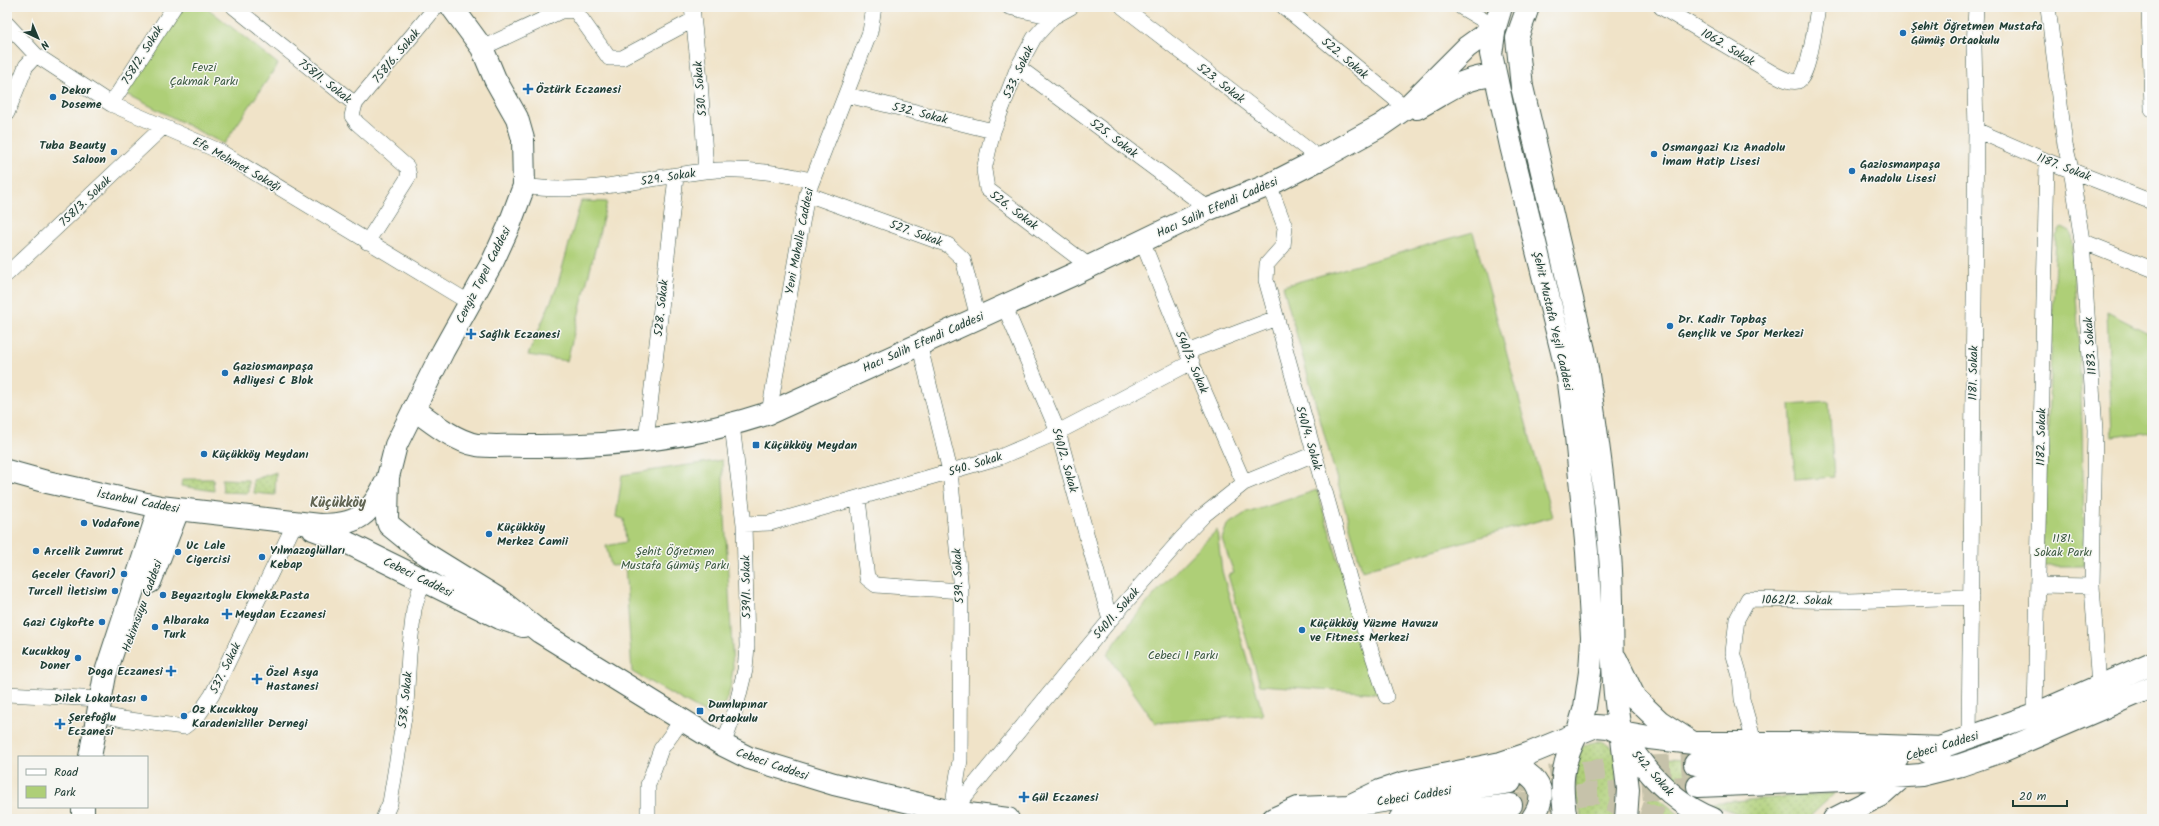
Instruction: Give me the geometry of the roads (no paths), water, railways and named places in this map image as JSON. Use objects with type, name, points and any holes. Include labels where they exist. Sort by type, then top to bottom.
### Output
[{"type":"main road","name":"Şehit Mustafa Yeşil Caddesi","points":[[1528,7],[1517,38],[1522,87],[1584,350],[1610,554],[1613,690],[1621,733],[1628,789],[1626,819]]},
{"type":"main road","name":"Cengiz Topel Caddesi","points":[[388,477],[396,445],[493,261],[509,226],[524,186],[523,139],[517,118],[496,79],[482,48],[459,10]]},
{"type":"main road","points":[[1406,108],[1498,17]]},
{"type":"main road","name":"Şehit Mustafa Yeşil Caddesi","points":[[1498,17],[1491,54],[1511,146],[1568,376],[1576,436],[1587,552],[1592,638],[1590,672],[1585,707],[1577,734],[1567,753],[1563,769],[1562,787],[1566,819]]},
{"type":"main road","points":[[1406,108],[1417,108],[1451,88],[1474,77],[1495,75]]},
{"type":"main road","name":"Hacı Salih Efendi Caddesi","points":[[414,409],[459,438],[476,445],[562,446],[646,440],[732,425],[769,413],[919,343],[978,318],[1209,209],[1269,185],[1320,160],[1380,126],[1406,108]]},
{"type":"main road","name":"İstanbul Caddesi","points":[[7,471],[47,482],[169,509],[222,513],[295,523]]},
{"type":"main road","points":[[295,523],[339,525],[353,521],[367,513],[377,501],[388,477]]},
{"type":"main road","name":"Cebeci Caddesi","points":[[388,477],[387,519],[389,525],[402,537],[497,598],[540,632],[723,745],[749,758],[780,769],[949,816],[1008,819]]},
{"type":"main road","name":"Hekimsuyu Caddesi","points":[[90,756],[105,675],[169,509]]},
{"type":"main road","name":"Cebeci Caddesi","points":[[295,523],[342,540],[500,618],[540,632]]},
{"type":"main road","points":[[423,579],[431,568],[447,567]]},
{"type":"main road","points":[[1612,650],[1636,698],[1659,721],[1692,743]]},
{"type":"main road","name":"Cebeci Caddesi","points":[[1695,764],[1886,759],[1923,754],[1969,739],[2035,714],[2152,663]]},
{"type":"main road","name":"Cebeci Caddesi","points":[[1698,786],[1921,775],[1961,765],[2002,751],[2152,687]]},
{"type":"main road","points":[[1505,772],[1554,745],[1596,726],[1608,727],[1621,733],[1692,743],[1754,742],[1943,748]]},
{"type":"main road","name":"542. Sokak","points":[[1621,733],[1636,757],[1668,791],[1695,812],[1713,819]]},
{"type":"main road","points":[[1505,772],[1518,767],[1534,779],[1539,789],[1541,802],[1532,819]]},
{"type":"main road","name":"Cebeci Caddesi","points":[[1273,819],[1298,808],[1349,806],[1505,772]]},
{"type":"main road","points":[[1842,817],[1883,794],[1902,777]]},
{"type":"main road","name":"Cebeci Caddesi","points":[[1400,819],[1510,805]]},
{"type":"main road","points":[[82,819],[83,808]]},
{"type":"street","name":"758/1. Sokak","points":[[234,7],[355,104],[352,110],[354,120],[407,168],[409,176],[367,242]]},
{"type":"street","name":"758/6. Sokak","points":[[355,104],[436,7]]},
{"type":"street","name":"Yeni Mahalle Caddesi","points":[[769,413],[809,187],[847,95],[870,32],[874,7]]},
{"type":"street","points":[[1009,7],[1054,17]]},
{"type":"street","name":"533. Sokak","points":[[993,131],[1018,67],[1034,38],[1054,17],[1071,7]]},
{"type":"street","name":"523. Sokak","points":[[1123,7],[1320,160]]},
{"type":"street","name":"522. Sokak","points":[[1284,7],[1406,108]]},
{"type":"street","points":[[1461,7],[1498,17]]},
{"type":"street","name":"1062. Sokak","points":[[1661,7],[1774,74],[1788,80],[1797,81],[1803,78],[1807,67],[1818,7]]},
{"type":"street","name":"1181. Sokak","points":[[1969,739],[1976,130],[1974,47],[1976,7]]},
{"type":"street","name":"1183. Sokak","points":[[2048,7],[2065,145],[2071,169],[2082,241],[2096,430],[2092,586],[2099,687]]},
{"type":"street","points":[[2148,7],[2152,109]]},
{"type":"street","name":"758/2. Sokak","points":[[111,104],[167,10]]},
{"type":"street","points":[[482,48],[561,11],[575,10],[609,58],[622,58],[693,14]]},
{"type":"street","name":"530. Sokak","points":[[693,14],[700,80],[706,171]]},
{"type":"street","name":"Efe Mehmet Sokağı","points":[[7,24],[36,55],[111,104],[162,128],[182,134],[219,151],[470,303]]},
{"type":"street","points":[[7,113],[26,66],[36,55]]},
{"type":"street","name":"525. Sokak","points":[[1018,67],[1209,209]]},
{"type":"street","name":"532. Sokak","points":[[847,95],[993,131]]},
{"type":"street","name":"758/3. Sokak","points":[[7,274],[162,128]]},
{"type":"street","name":"1187. Sokak","points":[[1976,130],[2047,161],[2071,169],[2152,202]]},
{"type":"street","name":"526. Sokak","points":[[993,131],[984,170],[987,189],[1089,266]]},
{"type":"street","name":"1182. Sokak","points":[[2035,714],[2047,161]]},
{"type":"street","name":"529. Sokak","points":[[524,186],[541,189],[589,189],[676,177],[706,171],[754,170],[786,174],[809,187]]},
{"type":"street","name":"528. Sokak","points":[[646,440],[676,177]]},
{"type":"street","name":"540/4. Sokak","points":[[1269,185],[1285,227],[1283,246],[1267,264],[1266,280],[1359,614],[1386,696]]},
{"type":"street","name":"527. Sokak","points":[[809,187],[948,245],[963,259],[978,318]]},
{"type":"street","name":"540/3. Sokak","points":[[1142,241],[1244,483]]},
{"type":"street","points":[[2082,241],[2152,269]]},
{"type":"street","name":"540/2. Sokak","points":[[1004,305],[1058,432],[1110,620]]},
{"type":"street","name":"540. Sokak","points":[[744,524],[770,523],[858,499],[1000,457],[1058,432],[1190,357],[1276,318]]},
{"type":"street","name":"539. Sokak","points":[[919,343],[950,471],[960,591],[960,760],[949,816]]},
{"type":"street","name":"539/1. Sokak","points":[[723,745],[734,715],[744,670],[747,646],[744,524],[732,425]]},
{"type":"street","name":"540/1. Sokak","points":[[949,816],[1110,620],[1182,538],[1226,496],[1244,483],[1314,454]]},
{"type":"street","points":[[858,499],[867,578],[876,585],[960,591]]},
{"type":"street","name":"537. Sokak","points":[[7,694],[99,706],[129,720],[184,727],[198,718],[212,695],[295,523]]},
{"type":"street","name":"538. Sokak","points":[[382,819],[391,796],[406,705],[409,654],[414,609],[423,579]]},
{"type":"street","points":[[2038,585],[2092,586]]},
{"type":"street","name":"1062/2. Sokak","points":[[1754,742],[1742,699],[1740,676],[1733,652],[1737,619],[1748,599],[1848,601],[1971,596]]},
{"type":"street","points":[[648,819],[648,785],[661,749],[682,720]]},
{"type":"tunnel","points":[[1517,781],[1607,769],[1695,764]]},
{"type":"tunnel","points":[[1511,805],[1587,794],[1698,786]]},
{"type":"tunnel","points":[[1609,801],[1661,819]]},
{"type":"place","name":"Şehit Öğretmen Mustafa Gümüş Ortaokulu","points":[[1903,33]]},
{"type":"place","name":"Öztürk Eczanesi","points":[[528,89]]},
{"type":"place","name":"Dekor Doseme","points":[[53,97]]},
{"type":"place","name":"Tuba Beauty Saloon","points":[[114,152]]},
{"type":"place","name":"Osmangazi Kız Anadolu İmam Hatip Lisesi","points":[[1654,154]]},
{"type":"place","name":"Gaziosmanpaşa Anadolu Lisesi","points":[[1852,171]]},
{"type":"place","name":"Dr. Kadir Topbaş Gençlik ve Spor Merkezi","points":[[1670,326]]},
{"type":"place","name":"Sağlık Eczanesi","points":[[471,334]]},
{"type":"place","name":"Gaziosmanpaşa Adliyesi C Blok","points":[[225,373]]},
{"type":"place","name":"Küçükköy Meydan","points":[[756,445]]},
{"type":"place","name":"Küçükköy Meydanı","points":[[204,454]]},
{"type":"place","name":"Vodafone","points":[[84,523]]},
{"type":"place","name":"Küçükköy Merkez Camii","points":[[489,534]]},
{"type":"place","name":"Arcelik Zumrut","points":[[36,551]]},
{"type":"place","name":"Uc Lale Cigercisi","points":[[178,552]]},
{"type":"place","name":"Yılmazoglulları Kebap","points":[[262,557]]},
{"type":"place","name":"Geceler (favori)","points":[[124,574]]},
{"type":"place","name":"Turcell İletisim","points":[[115,591]]},
{"type":"place","name":"Beyazıtoglu Ekmek&Pasta","points":[[163,595]]},
{"type":"place","name":"Meydan Eczanesi","points":[[227,614]]},
{"type":"place","name":"Gazi Cigkofte","points":[[102,622]]},
{"type":"place","name":"Albaraka Turk","points":[[155,627]]},
{"type":"place","name":"Küçükköy Yüzme Havuzu ve Fitness Merkezi","points":[[1302,630]]},
{"type":"place","name":"Kucukkoy Doner","points":[[78,658]]},
{"type":"place","name":"Doga Eczanesi","points":[[171,671]]},
{"type":"place","name":"Özel Asya Hastanesi","points":[[257,679]]},
{"type":"place","name":"Dilek Lokantası","points":[[144,698]]},
{"type":"place","name":"Dumlupınar Ortaokulu","points":[[700,711]]},
{"type":"place","name":"Oz Kucukkoy Karadenizliler Dernegi","points":[[184,716]]},
{"type":"place","name":"Şerefoğlu Eczanesi","points":[[60,724]]},
{"type":"place","name":"Gül Eczanesi","points":[[1024,797]]},
{"type":"district","name":"Küçükköy","points":[[338,502]]},
{"type":"park label","name":"Fevzi Çakmak Parkı","points":[[204,74]]},
{"type":"park label","name":"1181. Sokak Parkı","points":[[2063,545]]},
{"type":"park label","name":"Şehit Öğretmen Mustafa Gümüş Parkı","points":[[675,558]]},
{"type":"park label","name":"Cebeci 1 Parkı","points":[[1183,655]]}]
